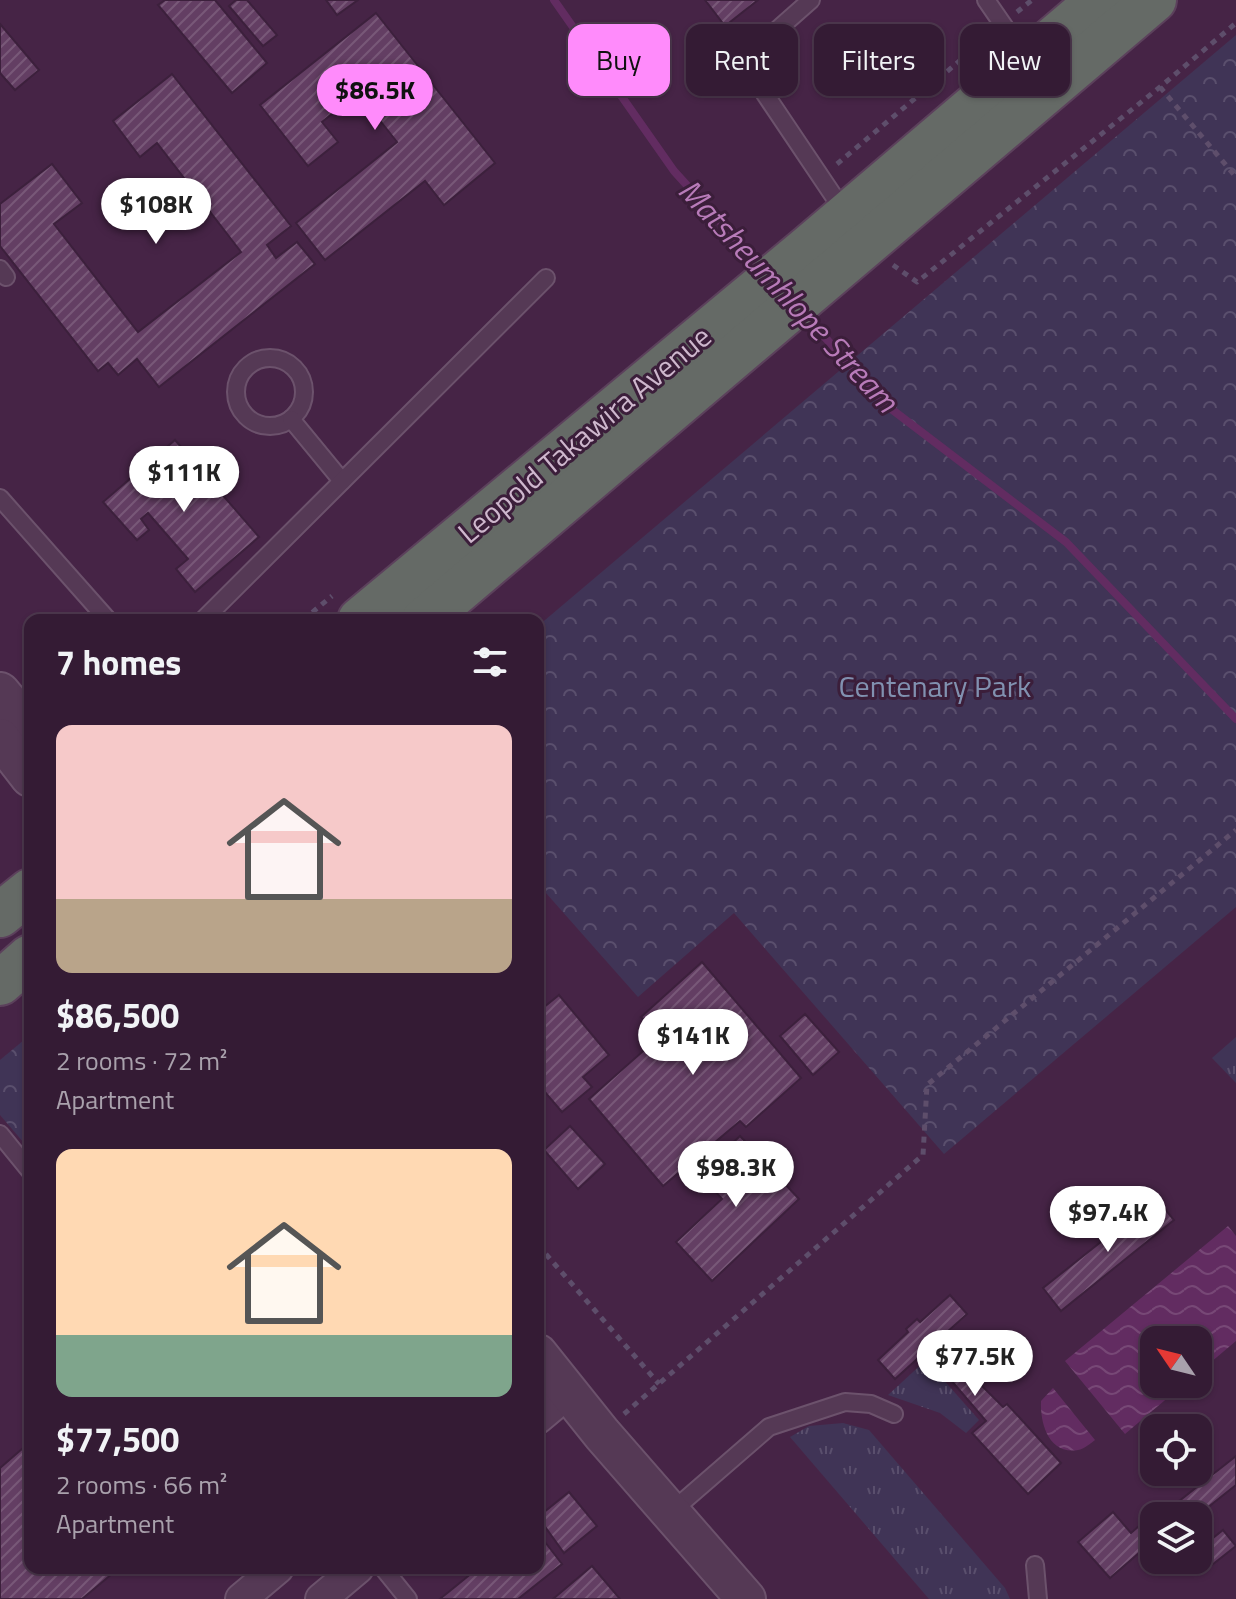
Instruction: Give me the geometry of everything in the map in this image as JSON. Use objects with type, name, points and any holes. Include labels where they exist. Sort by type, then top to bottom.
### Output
[{"type":"highway","points":[[1070,24],[1099,0]]},
{"type":"highway","points":[[856,230],[1154,0]]},
{"type":"highway","points":[[856,230],[991,96]]},
{"type":"highway","name":"Leopold Takawira Avenue","points":[[368,614],[765,306],[856,230]]},
{"type":"highway","name":"Leopold Takawira Avenue","points":[[431,614],[765,306]]},
{"type":"highway","points":[[0,915],[24,896]]},
{"type":"highway","points":[[0,983],[24,962]]},
{"type":"street","points":[[0,692],[24,721]]},
{"type":"street","points":[[0,738],[24,769]]},
{"type":"street","points":[[544,1361],[602,1434],[746,1599]]},
{"type":"street","points":[[544,1413],[569,1392]]},
{"type":"street","points":[[241,1599],[271,1574]]},
{"type":"street","points":[[321,1599],[351,1574]]},
{"type":"lane","points":[[811,0],[760,45],[751,62],[761,88],[856,230]]},
{"type":"lane","points":[[986,0],[1003,24]]},
{"type":"lane","points":[[209,614],[546,278]]},
{"type":"lane","points":[[273,359],[284,361],[301,377],[303,400],[291,419],[271,426],[250,420],[243,412],[238,402],[238,381],[252,364],[273,359]]},
{"type":"lane","points":[[291,419],[342,481]]},
{"type":"lane","points":[[0,498],[103,614]]},
{"type":"lane","points":[[0,1134],[24,1164]]},
{"type":"lane","points":[[671,1512],[769,1427],[845,1402],[871,1404],[894,1414]]},
{"type":"lane","points":[[1035,1565],[1038,1599]]},
{"type":"lane","points":[[388,1574],[408,1599]]},
{"type":"path","points":[[1003,24],[1032,0]]},
{"type":"path","points":[[856,230],[917,282],[1236,23]]},
{"type":"path","points":[[821,177],[960,60]]},
{"type":"path","points":[[1160,87],[1236,177]]},
{"type":"path","points":[[602,1434],[923,1155],[927,1085],[1236,830]]},
{"type":"path","points":[[544,1252],[659,1384]]},
{"type":"green space","name":"Centenary Park","points":[[1236,35],[1236,907],[944,1154],[734,913],[638,997],[544,891],[544,621]]},
{"type":"green space","points":[[1236,1037],[1236,1083],[1212,1058]]},
{"type":"green space","points":[[24,1040],[24,1143],[0,1115],[0,1060]]},
{"type":"green space","points":[[926,1360],[979,1420],[966,1433],[940,1413],[888,1395]]},
{"type":"green space","points":[[843,1423],[869,1430],[1005,1588],[1010,1599],[929,1599],[790,1437],[809,1426]]},
{"type":"water","points":[[1228,1226],[1236,1236],[1236,1341],[1212,1361],[1212,1326],[1140,1326],[1140,1398],[1167,1398],[1149,1414],[1140,1414],[1140,1421],[1125,1434],[1065,1361]]},
{"type":"water","points":[[1053,1388],[1095,1440],[1083,1448],[1060,1448],[1048,1436],[1042,1419],[1041,1401]]},
{"type":"building","points":[[165,0],[215,0],[267,63],[232,93],[158,5]]},
{"type":"building","points":[[236,0],[247,0],[277,35],[263,46],[229,6]]},
{"type":"building","points":[[326,0],[358,0],[337,15]]},
{"type":"building","points":[[705,0],[758,0],[728,24],[723,24]]},
{"type":"building","points":[[376,13],[495,163],[444,205],[425,181],[325,260],[296,223],[397,142],[358,93],[322,122],[338,142],[308,166],[260,105]]},
{"type":"building","points":[[0,24],[39,70],[15,90],[0,73]]},
{"type":"building","points":[[172,74],[291,226],[267,245],[276,258],[297,242],[315,264],[159,387],[137,359],[118,375],[108,363],[98,371],[0,246],[0,204],[52,164],[82,203],[54,224],[138,332],[241,252],[157,143],[140,157],[113,121]]},
{"type":"building","points":[[175,440],[259,537],[195,592],[176,569],[188,559],[148,513],[141,519],[149,530],[137,540],[103,502]]},
{"type":"building","points":[[702,962],[801,1078],[746,1127],[740,1121],[663,1186],[589,1099],[659,1037],[641,1017]]},
{"type":"building","points":[[559,995],[609,1055],[583,1077],[592,1087],[562,1112],[544,1091],[544,1007]]},
{"type":"building","points":[[805,1014],[839,1052],[813,1075],[780,1036]]},
{"type":"building","points":[[570,1126],[605,1164],[578,1189],[544,1150]]},
{"type":"building","points":[[740,1136],[799,1199],[712,1281],[676,1242],[722,1199],[700,1174]]},
{"type":"building","points":[[1156,1198],[1174,1220],[1061,1311],[1043,1288]]},
{"type":"building","points":[[950,1295],[967,1314],[937,1341],[1003,1407],[1007,1404],[1061,1463],[1028,1494],[972,1433],[986,1421],[926,1351],[895,1379],[878,1360],[908,1332],[906,1329],[917,1319],[920,1322]]},
{"type":"building","points":[[24,1447],[24,1574],[112,1574],[82,1599],[0,1599],[0,1468]]},
{"type":"building","points":[[1236,1456],[1236,1485],[1212,1504],[1178,1502],[1198,1486],[1212,1486],[1212,1475]]},
{"type":"building","points":[[569,1492],[597,1526],[564,1553],[544,1525],[544,1512]]},
{"type":"building","points":[[1113,1512],[1131,1533],[1140,1525],[1140,1552],[1110,1578],[1078,1542]]},
{"type":"building","points":[[1223,1530],[1236,1546],[1212,1565],[1212,1539]]},
{"type":"building","points":[[544,1541],[562,1564],[518,1599],[440,1599],[471,1574],[544,1574]]},
{"type":"building","points":[[592,1566],[620,1599],[553,1599]]},
{"type":"waterway","name":"Matsheumhlope Stream","points":[[554,0],[674,171],[762,268]]},
{"type":"waterway","name":"Matsheumhlope Stream","points":[[803,313],[886,405],[1066,542],[1236,719]]}]
